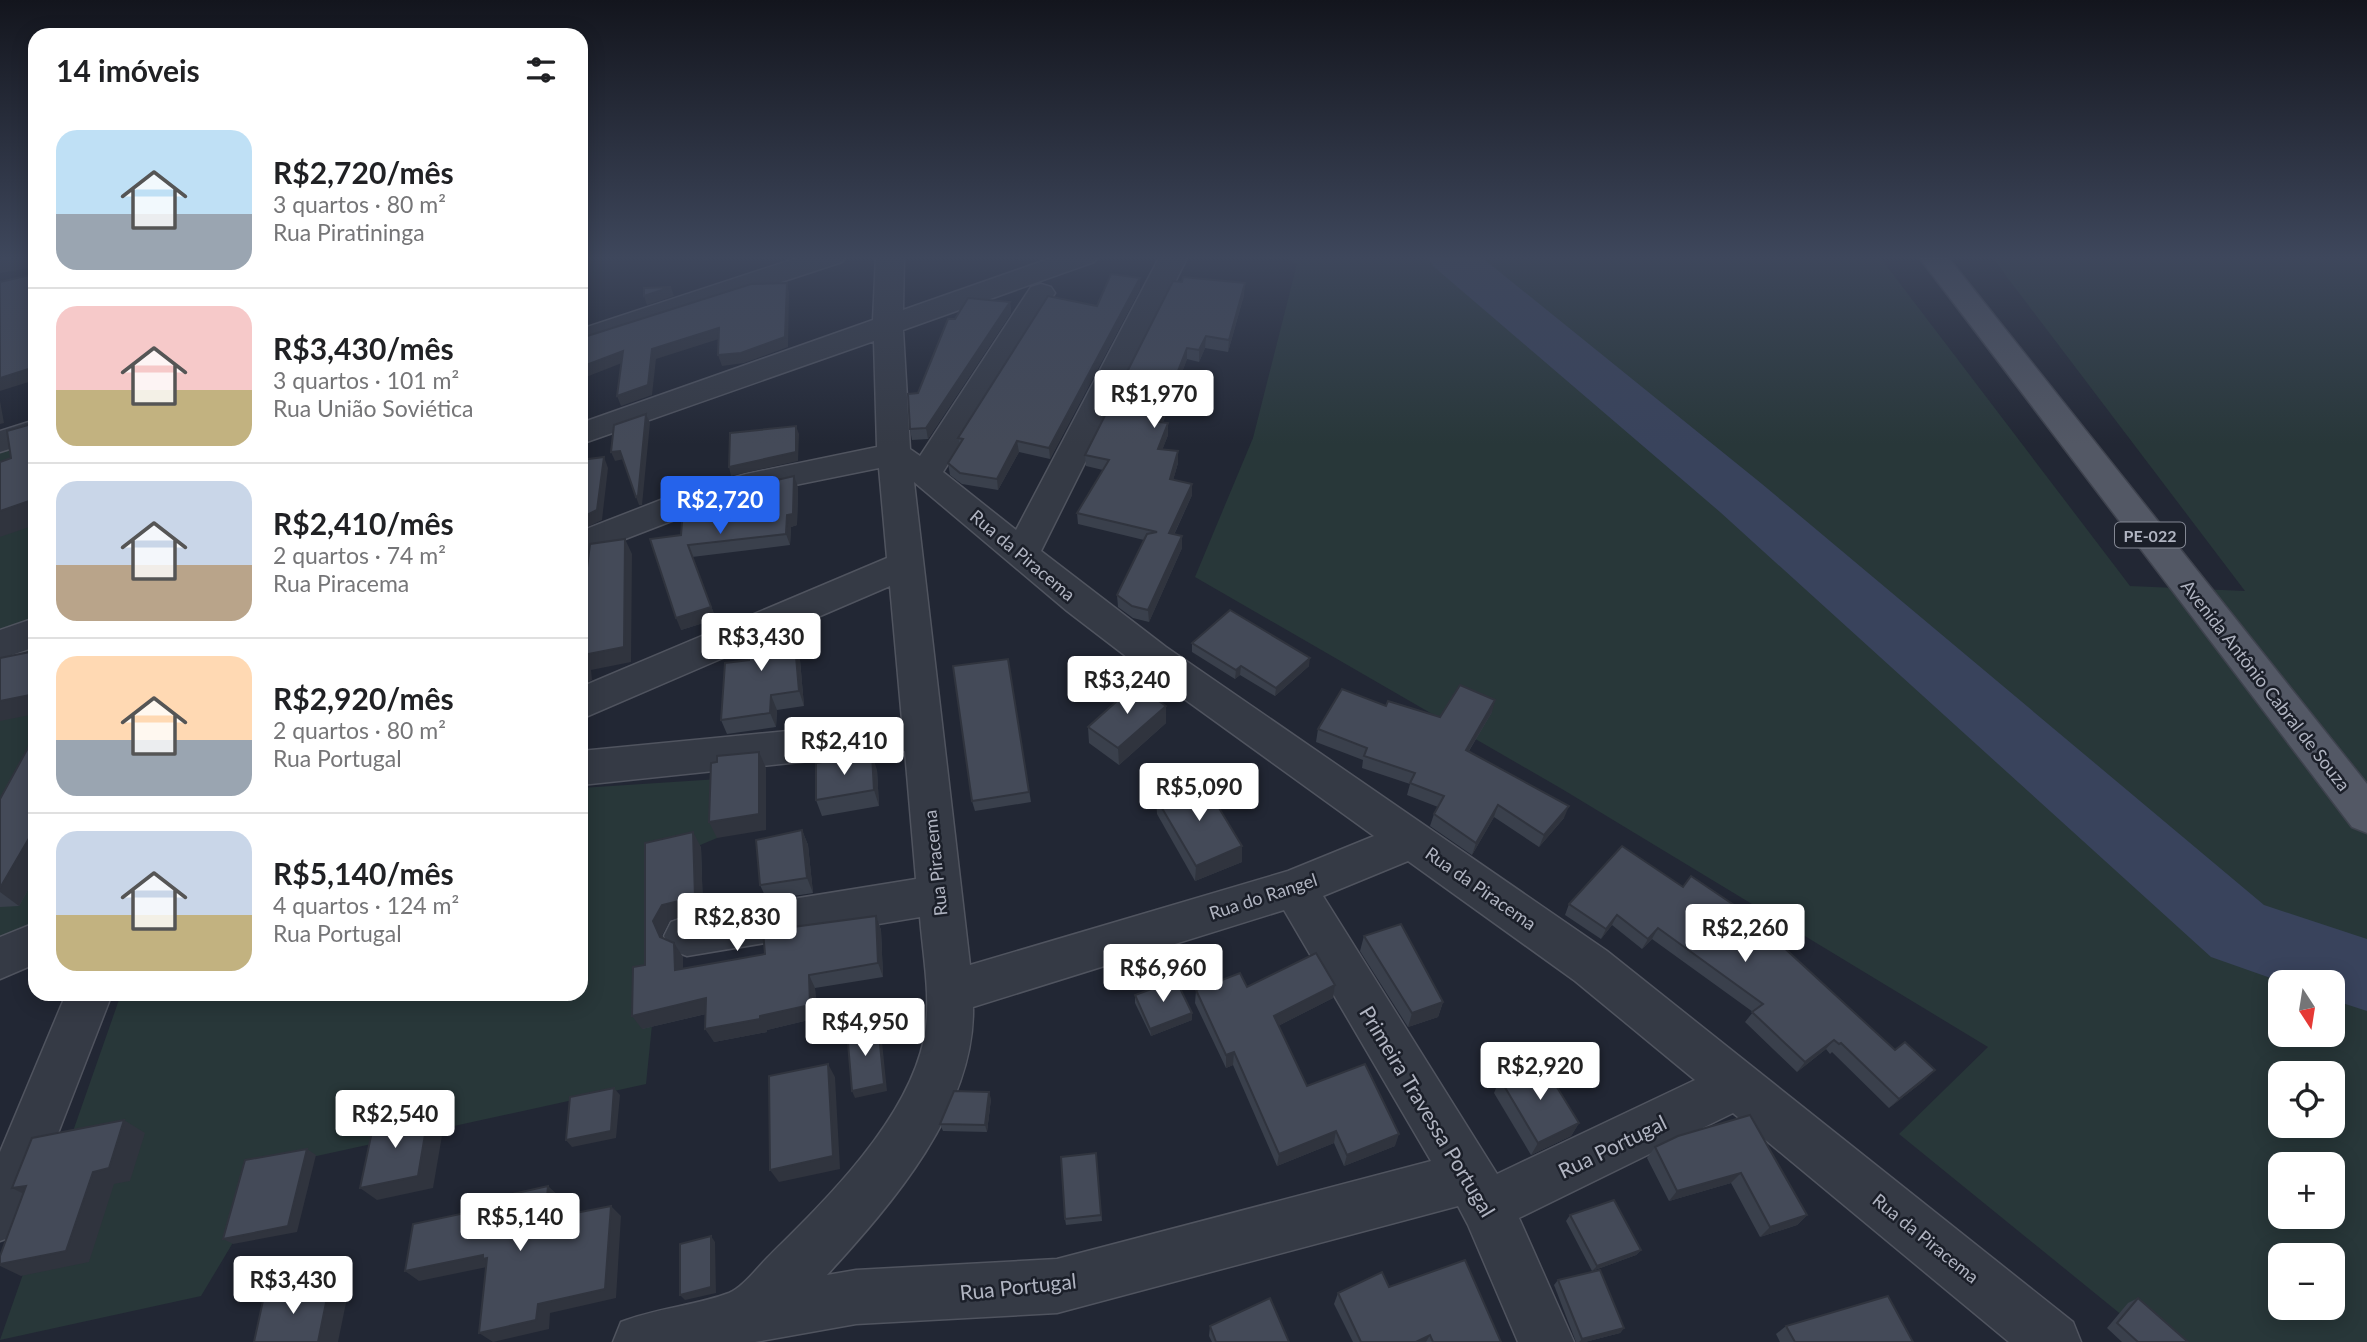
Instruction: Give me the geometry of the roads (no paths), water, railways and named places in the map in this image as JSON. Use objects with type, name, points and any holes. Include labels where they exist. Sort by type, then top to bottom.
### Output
[{"type":"main road","name":"Avenida Antônio Cabral de Souza","points":[[1981,319],[2367,815]]},
{"type":"street","points":[[588,337],[643,319]]},
{"type":"street","name":"Rua Piracema","points":[[746,1316],[834,1228],[874,1180],[933,1090],[948,1041],[950,993],[905,565],[909,464],[888,319]]},
{"type":"street","points":[[588,432],[906,319]]},
{"type":"street","points":[[588,541],[683,504],[758,482],[909,464],[1021,319]]},
{"type":"street","points":[[1022,553],[1142,319]]},
{"type":"street","points":[[0,442],[28,432]]},
{"type":"street","name":"Rua da Piracema","points":[[909,464],[1153,657],[1591,966],[2053,1342]]},
{"type":"street","points":[[588,701],[905,565]]},
{"type":"street","points":[[0,645],[28,635]]},
{"type":"street","points":[[588,767],[921,734]]},
{"type":"street","name":"Rua do Rangel","points":[[950,993],[1294,888],[1413,840]]},
{"type":"street","name":"Primeira Travessa Portugal","points":[[1294,888],[1479,1192],[1546,1342]]},
{"type":"street","points":[[687,936],[938,895]]},
{"type":"street","points":[[0,958],[28,946]]},
{"type":"street","points":[[0,1215],[86,1001]]},
{"type":"street","name":"Rua Portugal","points":[[641,1342],[746,1316],[856,1297],[1057,1286],[1479,1192],[1736,1086]]},
{"type":"waterway","points":[[1525,319],[1741,498],[2239,932],[2367,975]]}]
